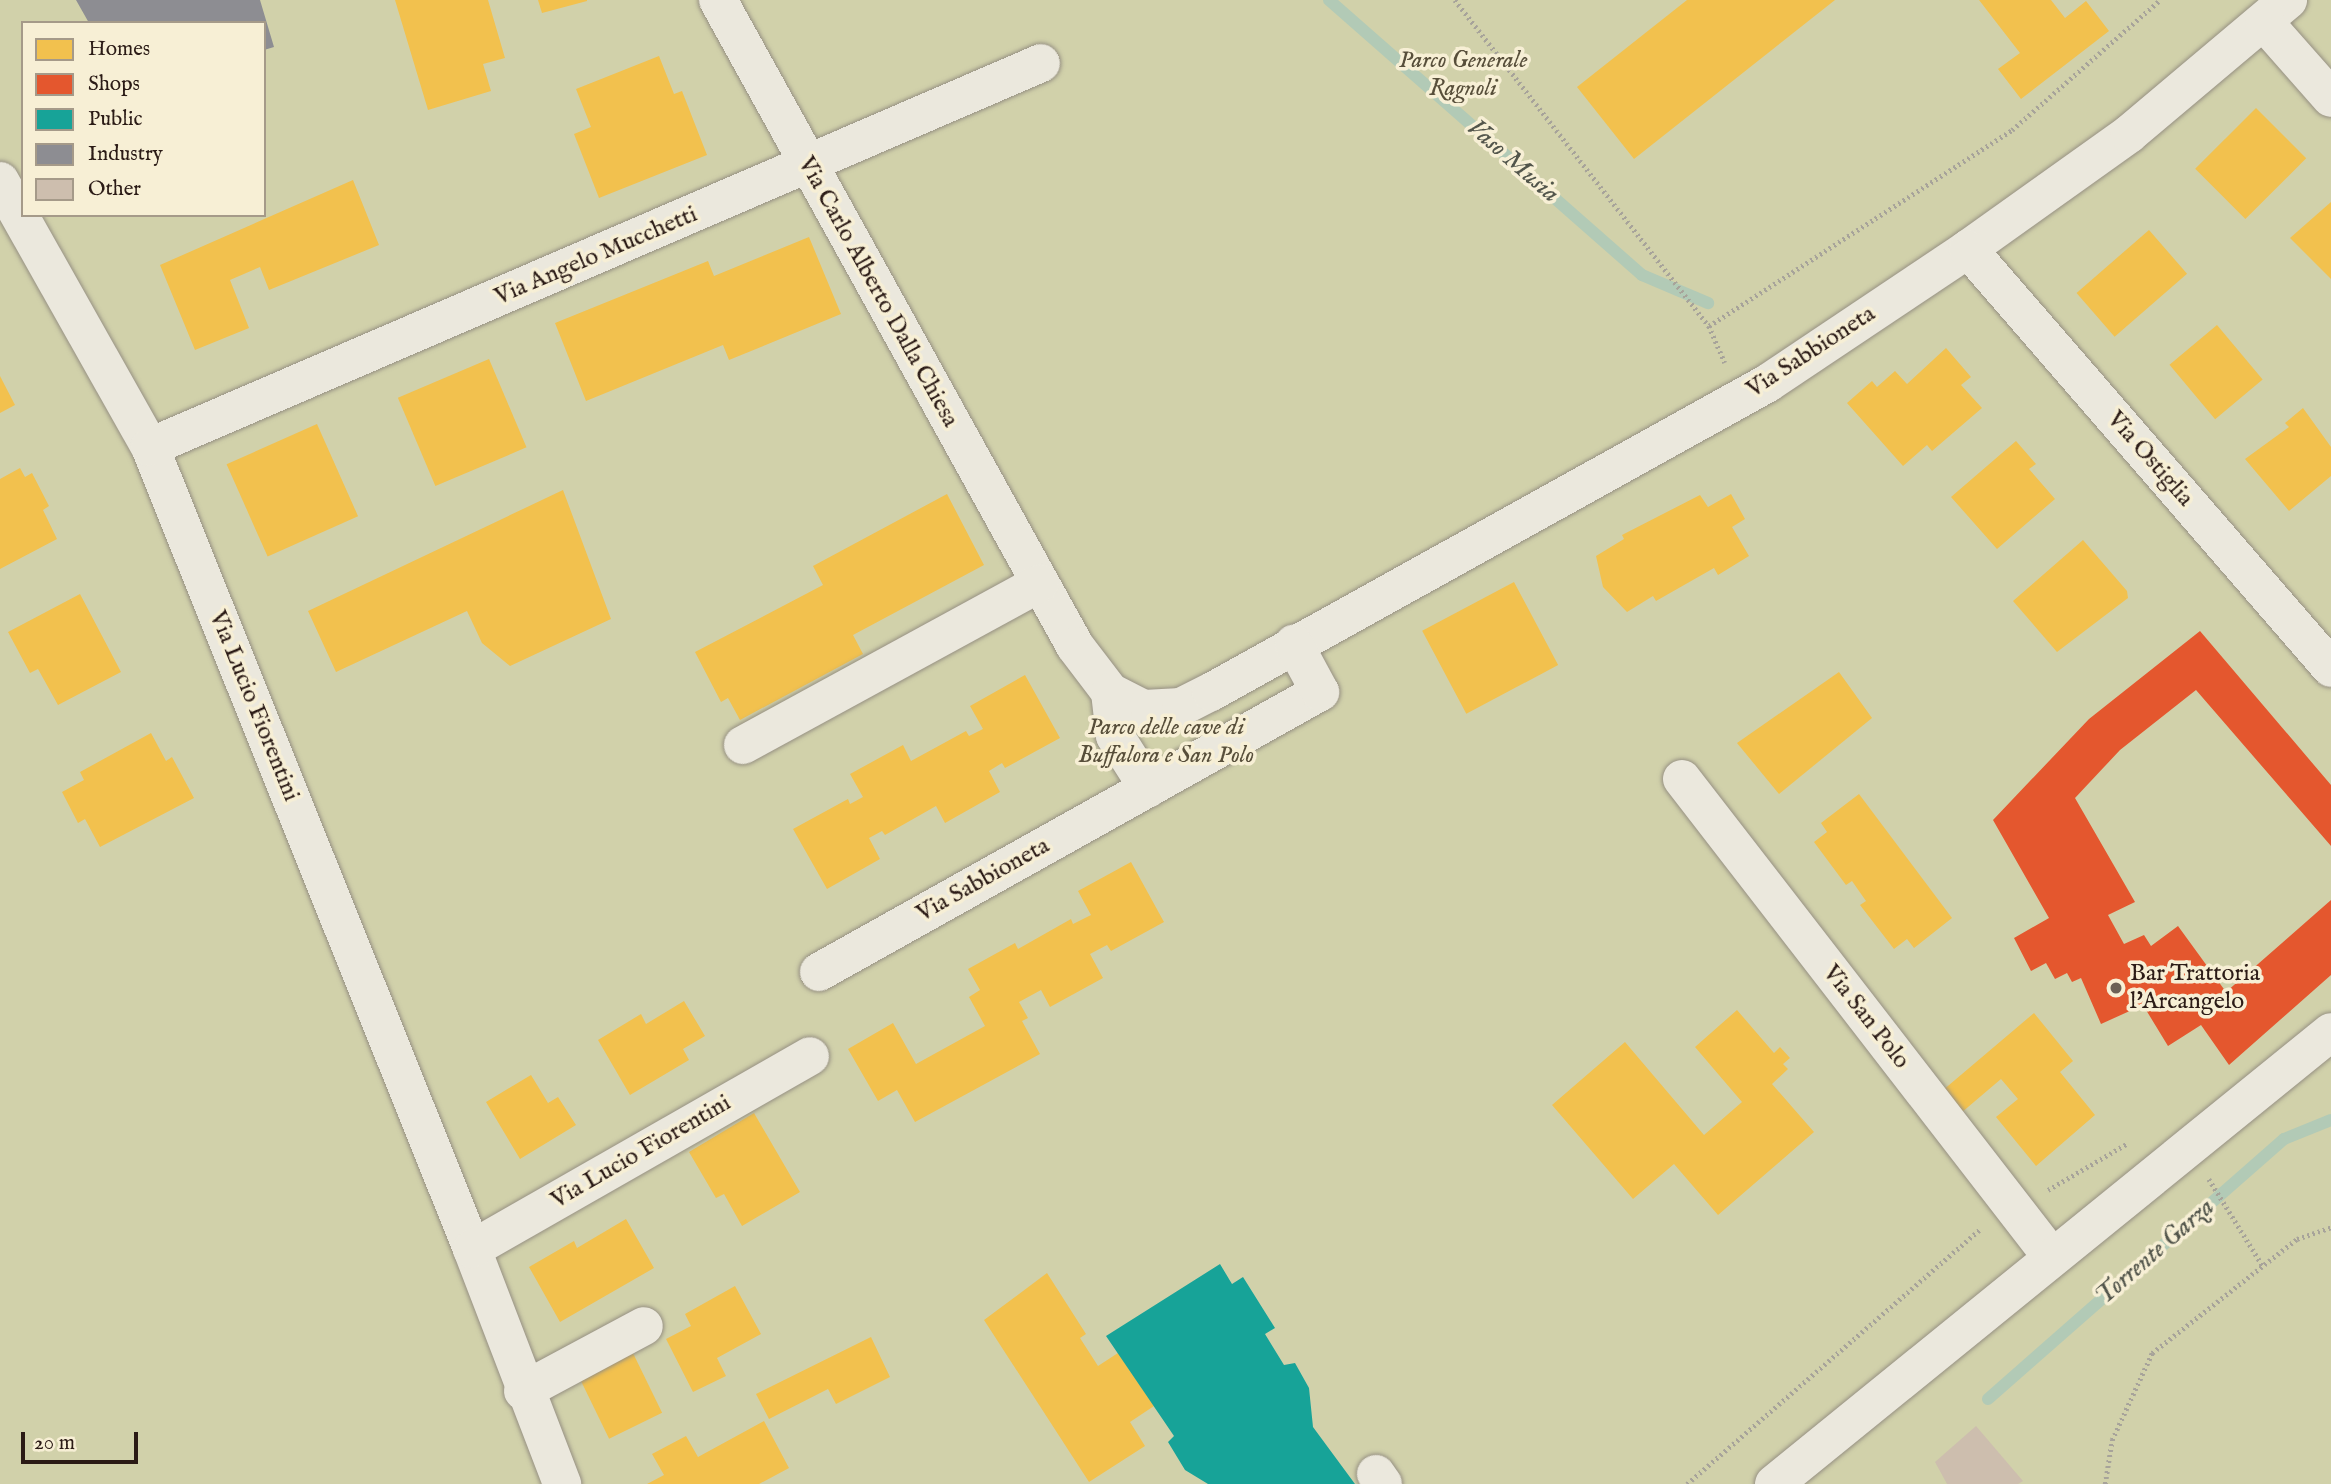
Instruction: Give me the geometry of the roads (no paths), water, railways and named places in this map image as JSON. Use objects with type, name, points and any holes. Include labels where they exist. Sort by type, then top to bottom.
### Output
[{"type":"street","name":"Via Carlo Alberto Dalla Chiesa","points":[[718,0],[806,166],[1075,646],[1110,692],[1144,709],[1181,706]]},
{"type":"street","points":[[2276,11],[2331,98]]},
{"type":"street","name":"Via Sabbioneta","points":[[1181,706],[1752,391],[1968,249],[2129,134],[2276,11]]},
{"type":"street","name":"Via Angelo Mucchetti","points":[[150,447],[1041,63]]},
{"type":"street","name":"Via Lucio Fiorentini","points":[[0,181],[150,447],[472,1249],[523,1391],[562,1484]]},
{"type":"street","name":"Via Ostiglia","points":[[1968,249],[2331,668]]},
{"type":"street","points":[[743,745],[1040,583]]},
{"type":"street","name":"Via Sabbioneta","points":[[819,972],[1320,692],[1294,644]]},
{"type":"street","points":[[1110,692],[1115,736],[1148,788]]},
{"type":"street","name":"Via San Polo","points":[[1682,779],[2051,1256]]},
{"type":"street","points":[[1778,1483],[2051,1256],[2331,1032]]},
{"type":"street","name":"Via Lucio Fiorentini","points":[[472,1249],[810,1056]]},
{"type":"street","points":[[523,1391],[645,1326]]},
{"type":"waterway","name":"Vaso Musia","points":[[1329,0],[1642,275],[1708,303]]},
{"type":"waterway","name":"Torrente Garza","points":[[1988,1399],[2284,1139],[2331,1120]]},
{"type":"place","name":"Bar Trattoria l'Arcangelo","points":[[2116,988]]},
{"type":"park label","name":"Parco Generale Ragnoli","points":[[1463,75]]},
{"type":"park label","name":"Parco delle cave di Buffalora e San Polo","points":[[1166,742]]}]
